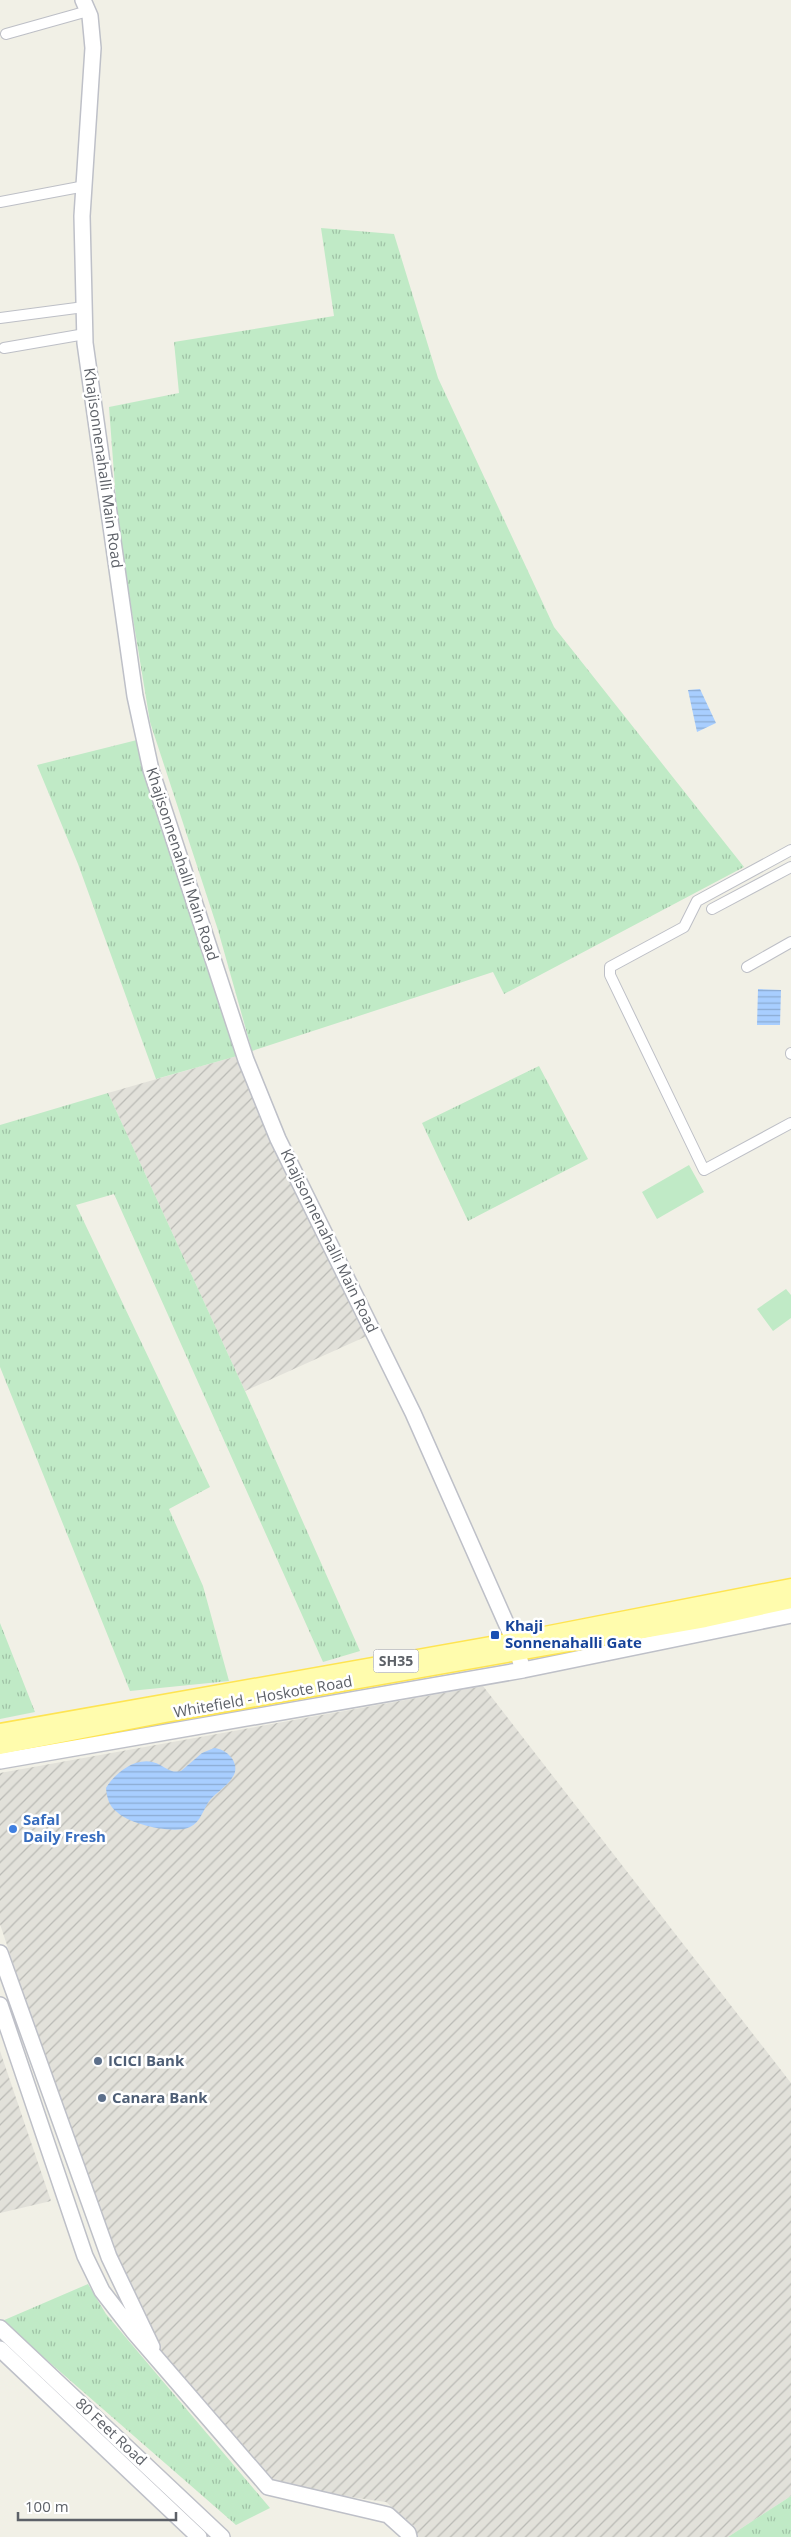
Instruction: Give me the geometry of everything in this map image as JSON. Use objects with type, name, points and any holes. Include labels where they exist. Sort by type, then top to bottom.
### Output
[{"type":"main road","name":"Whitefield - Hoskote Road","points":[[0,1746],[515,1646],[791,1587]]},
{"type":"main road","name":"Whitefield - Hoskote Road","points":[[0,1732],[515,1646],[706,1618],[791,1600]]},
{"type":"street","points":[[6,34],[86,5]]},
{"type":"street","name":"Khajisonnenahalli Main Road","points":[[86,5],[93,48],[82,216],[85,334],[135,696],[151,770],[207,946],[246,1060],[278,1139],[413,1413],[515,1646],[523,1670]]},
{"type":"street","points":[[0,202],[84,186]]},
{"type":"street","points":[[0,318],[84,307]]},
{"type":"street","points":[[4,348],[85,334]]},
{"type":"street","points":[[791,850],[697,901],[684,927],[610,967],[610,975],[704,1170],[791,1123]]},
{"type":"street","points":[[712,909],[791,867]]},
{"type":"street","points":[[747,967],[791,942]]},
{"type":"street","points":[[0,1761],[523,1670],[791,1615]]},
{"type":"street","points":[[0,1953],[109,2257],[152,2343],[152,2351]]},
{"type":"street","points":[[0,2005],[86,2256],[102,2291],[133,2331],[268,2487],[388,2515],[408,2532],[409,2537]]},
{"type":"street","name":"80 Feet Road","points":[[0,2328],[222,2537]]},
{"type":"street","name":"80 Feet Road","points":[[0,2349],[199,2537]]},
{"type":"shaded area","points":[[237,1056],[367,1336],[245,1391],[108,1093]]},
{"type":"shaded area","points":[[483,1686],[791,2083],[791,2496],[728,2537],[418,2537],[415,2527],[386,2502],[293,2489],[263,2476],[158,2350],[104,2238],[0,1924],[0,1773]]},
{"type":"shaded area","points":[[0,2051],[51,2201],[0,2213]]},
{"type":"green space","points":[[321,228],[394,234],[438,378],[554,627],[744,867],[504,994],[493,972],[252,1051],[218,930],[150,722],[118,527],[109,407],[179,393],[174,342],[334,316]]},
{"type":"green space","points":[[137,740],[237,1056],[156,1079],[78,864],[37,765]]},
{"type":"green space","points":[[539,1066],[588,1159],[468,1221],[422,1123]]},
{"type":"green space","points":[[108,1093],[245,1391],[360,1651],[323,1662],[114,1194],[76,1205],[210,1487],[169,1509],[203,1586],[229,1681],[130,1691],[0,1367],[0,1125]]},
{"type":"green space","points":[[689,1165],[704,1192],[657,1219],[642,1192]]},
{"type":"green space","points":[[786,1289],[791,1295],[791,1318],[773,1331],[757,1309]]},
{"type":"green space","points":[[0,1623],[35,1712],[0,1719]]},
{"type":"green space","points":[[88,2284],[106,2314],[270,2508],[236,2525],[2,2321]]},
{"type":"green space","points":[[791,2496],[791,2537],[728,2537]]},
{"type":"water","points":[[700,689],[716,723],[697,732],[688,690]]},
{"type":"water","points":[[758,989],[781,990],[780,1025],[757,1025]]},
{"type":"water","points":[[214,1748],[224,1751],[232,1758],[235,1773],[227,1784],[210,1800],[194,1825],[174,1830],[152,1827],[131,1821],[114,1810],[110,1804],[106,1788],[115,1776],[129,1766],[144,1761],[152,1762],[172,1771],[181,1771],[202,1753]]},
{"type":"place","name":"Khaji Sonnenahalli Gate","points":[[495,1635]]},
{"type":"place","name":"Safal Daily Fresh","points":[[13,1829]]},
{"type":"place","name":"ICICI Bank","points":[[98,2061]]},
{"type":"place","name":"Canara Bank","points":[[102,2098]]}]
